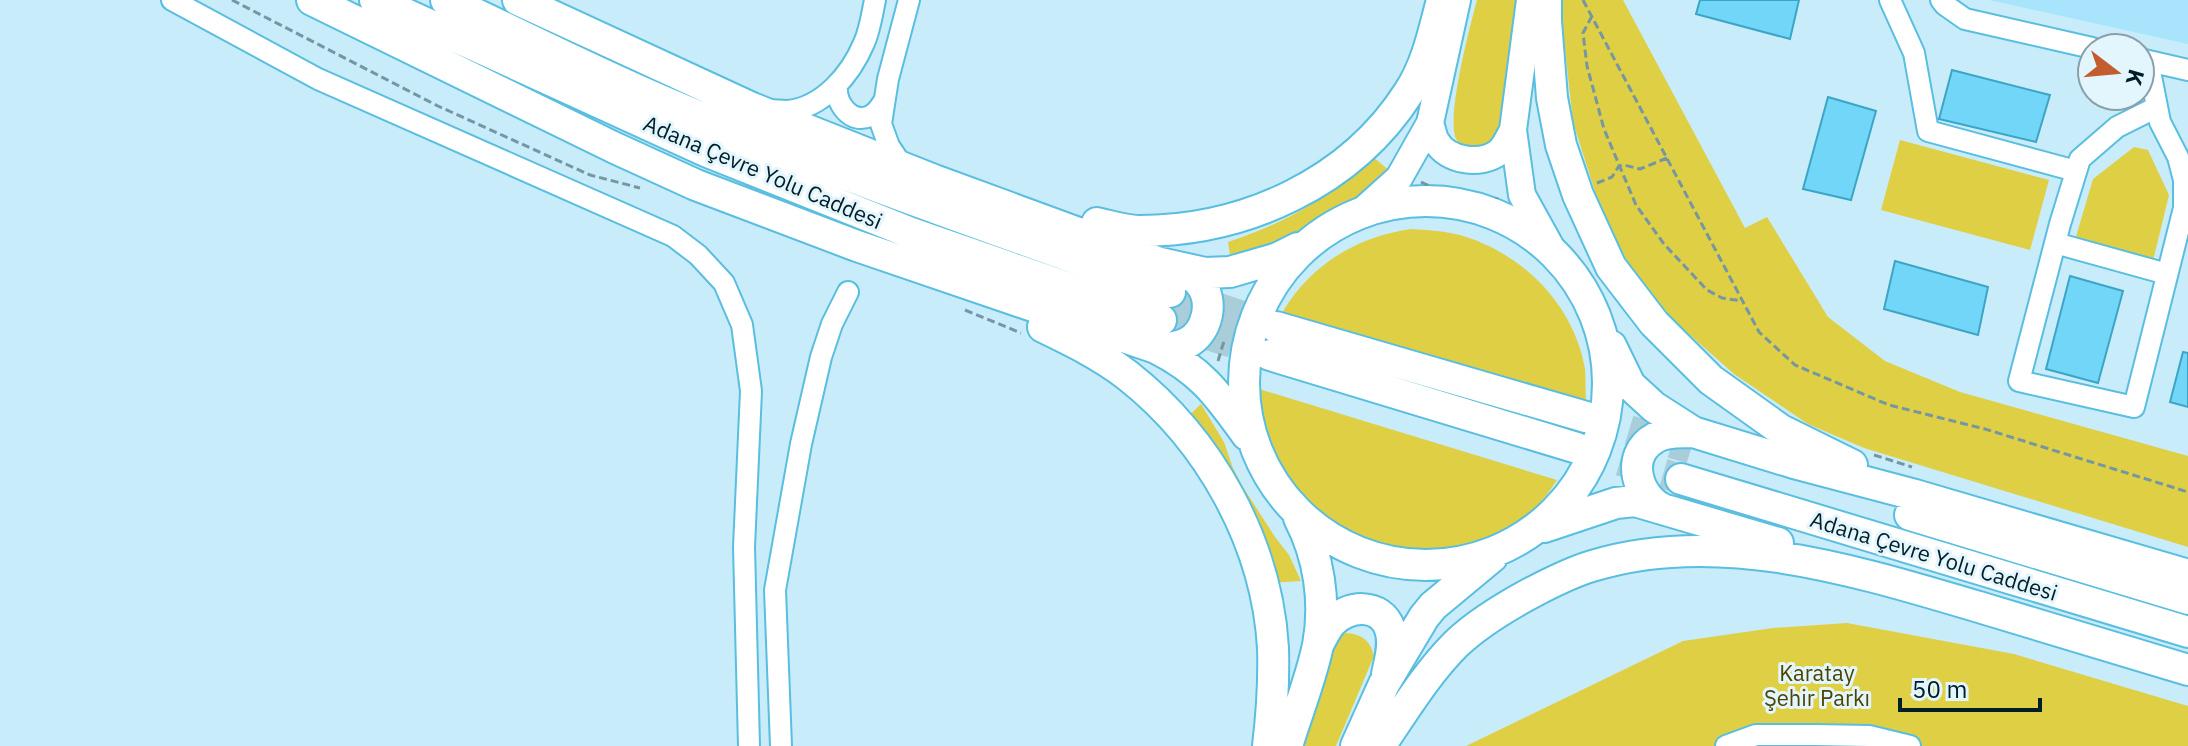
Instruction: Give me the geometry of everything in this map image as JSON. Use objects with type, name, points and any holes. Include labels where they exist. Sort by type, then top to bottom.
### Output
[{"type":"highway","points":[[312,0],[696,185],[998,296],[1166,307],[1205,273],[1230,272],[1278,258],[1360,213],[1393,204],[1427,201],[1462,204],[1495,214],[1526,230],[1553,251],[1586,297],[1630,385],[1692,440]]},
{"type":"highway","name":"Adana Çevre Yolu Caddesi","points":[[375,0],[708,152],[911,233],[1166,307]]},
{"type":"highway","name":"Adana Çevre Yolu Caddesi","points":[[446,0],[658,99],[1166,307]]},
{"type":"highway","points":[[518,0],[752,108],[934,180],[1160,263],[1174,357],[1205,380],[1253,442]]},
{"type":"highway","points":[[983,198],[1136,231],[1202,227],[1284,201],[1342,165],[1377,132],[1410,91],[1428,51],[1442,0]]},
{"type":"highway","points":[[1546,0],[1552,98],[1561,145],[1586,185],[1611,267],[1654,323],[1711,380],[1781,430],[1917,482],[2188,575]]},
{"type":"highway","points":[[1310,242],[1274,283],[1260,308],[1245,361],[1244,388],[1253,442],[1271,480],[1308,535],[1320,584],[1318,645]]},
{"type":"highway","points":[[857,246],[1077,343],[1128,376],[1187,435],[1234,506],[1256,558],[1263,584],[1273,647],[1268,746]]},
{"type":"highway","points":[[1534,531],[1576,487],[1595,452],[1606,413],[1606,353],[1595,315],[1586,297]]},
{"type":"highway","points":[[1577,448],[1273,341],[1586,417]]},
{"type":"highway","points":[[1670,512],[1654,506],[1645,497],[1636,474],[1645,445],[1665,434],[1794,463],[1917,482]]},
{"type":"highway","name":"Adana Çevre Yolu Caddesi","points":[[1692,440],[2188,599]]},
{"type":"highway","name":"Adana Çevre Yolu Caddesi","points":[[1681,479],[2188,632]]},
{"type":"highway","points":[[1356,746],[1384,684],[1433,606],[1500,551],[1534,531],[1616,503],[1635,501],[2188,670]]},
{"type":"highway","points":[[1296,513],[1331,540],[1371,558],[1414,566],[1458,564],[1500,551]]},
{"type":"highway","points":[[1380,746],[1431,672],[1458,643],[1500,609],[1591,566],[1678,551],[1751,553],[1877,577]]},
{"type":"highway","points":[[1287,746],[1318,645],[1330,624],[1343,613],[1358,608],[1371,610],[1382,616],[1390,628],[1392,645],[1384,684]]},
{"type":"main road","points":[[1360,213],[1399,178],[1430,123],[1457,0]]},
{"type":"main road","points":[[1530,0],[1513,130],[1522,195],[1553,251]]},
{"type":"main road","points":[[1430,123],[1436,142],[1452,157],[1471,160],[1498,152],[1513,130]]},
{"type":"street","points":[[172,0],[318,79],[673,236],[698,255],[724,283],[742,325],[751,391],[744,547],[749,746]]},
{"type":"street","points":[[752,108],[789,111],[816,101],[837,85],[865,41],[875,0]]},
{"type":"street","points":[[909,0],[881,124],[899,161],[934,180]]},
{"type":"street","points":[[1890,0],[1914,53],[1928,131],[2076,171]]},
{"type":"street","points":[[1941,0],[1965,19],[2076,44]]},
{"type":"street","points":[[2156,63],[2188,70]]},
{"type":"street","points":[[837,85],[839,104],[849,114],[859,118],[868,118],[877,112],[884,101]]},
{"type":"street","points":[[2156,103],[2157,107],[2160,122],[2186,180],[2184,208],[2134,407],[2019,381],[2080,159],[2117,127],[2157,107]]},
{"type":"street","points":[[2055,243],[2167,274]]},
{"type":"street","points":[[781,746],[775,590],[801,444],[821,357],[832,324],[848,292]]},
{"type":"street","points":[[1726,746],[1756,735],[1815,735],[1869,736],[1910,746]]},
{"type":"path","points":[[1583,0],[1759,332],[1795,365],[1889,405],[1985,429],[2188,492]]},
{"type":"path","points":[[1592,16],[1583,33],[1587,66],[1604,129],[1636,205],[1664,244],[1707,290],[1722,298],[1743,302]]},
{"type":"path","points":[[1586,185],[1612,177],[1619,166],[1640,169],[1667,158]]},
{"type":"path","points":[[1409,161],[1418,180],[1443,192],[1491,199],[1522,195]]},
{"type":"path","points":[[1868,453],[1917,482]]},
{"type":"shaded area","points":[[1989,0],[2188,0],[2188,44],[2156,37],[2156,32],[2134,32]]},
{"type":"green space","points":[[1477,0],[1517,0],[1502,126],[1491,147],[1465,149],[1456,139],[1454,112]]},
{"type":"green space","points":[[1562,0],[1623,0],[1745,228],[1767,217],[1828,317],[1885,361],[1960,392],[2188,456],[2188,547],[1864,448],[1808,424],[1734,374],[1673,320],[1627,261],[1598,201],[1573,122]]},
{"type":"green space","points":[[1900,140],[2049,180],[2030,250],[1881,210]]},
{"type":"green space","points":[[2134,147],[2148,150],[2169,195],[2153,261],[2075,240],[2093,179]]},
{"type":"green space","points":[[1373,157],[1390,171],[1362,197],[1322,215],[1285,243],[1232,269],[1228,242],[1306,208]]},
{"type":"green space","points":[[1411,229],[1460,235],[1483,243],[1504,254],[1542,284],[1570,323],[1579,345],[1585,369],[1586,400],[1282,313],[1306,281],[1336,256],[1372,239]]},
{"type":"green space","points":[[1259,389],[1557,480],[1520,522],[1505,534],[1471,552],[1434,559],[1404,558],[1374,551],[1321,521],[1299,500],[1281,476],[1268,448],[1260,419]]},
{"type":"green space","points":[[1201,404],[1224,442],[1243,487],[1289,555],[1301,581],[1269,583],[1179,425]]},
{"type":"green space","name":"Karatay Şehir Parkı","points":[[1847,623],[2014,654],[2188,706],[2188,746],[1466,746],[1683,641],[1773,628]]},
{"type":"green space","points":[[1345,633],[1364,639],[1374,656],[1336,746],[1300,746],[1335,640]]},
{"type":"building","points":[[1700,0],[1799,0],[1790,39],[1696,14]]},
{"type":"building","points":[[1952,70],[2050,95],[2036,142],[1939,119]]},
{"type":"building","points":[[1828,97],[1876,111],[1851,200],[1803,189]]},
{"type":"building","points":[[1895,261],[1988,287],[1978,335],[1884,309]]},
{"type":"building","points":[[2070,276],[2123,291],[2098,383],[2046,369]]},
{"type":"building","points":[[2183,352],[2188,353],[2188,407],[2170,402]]},
{"type":"tunnel","points":[[1170,292],[1276,327]]},
{"type":"tunnel","points":[[1161,320],[1270,355]]},
{"type":"tunnel","points":[[1586,417],[1691,449]]},
{"type":"tunnel","points":[[1577,448],[1681,479]]}]
